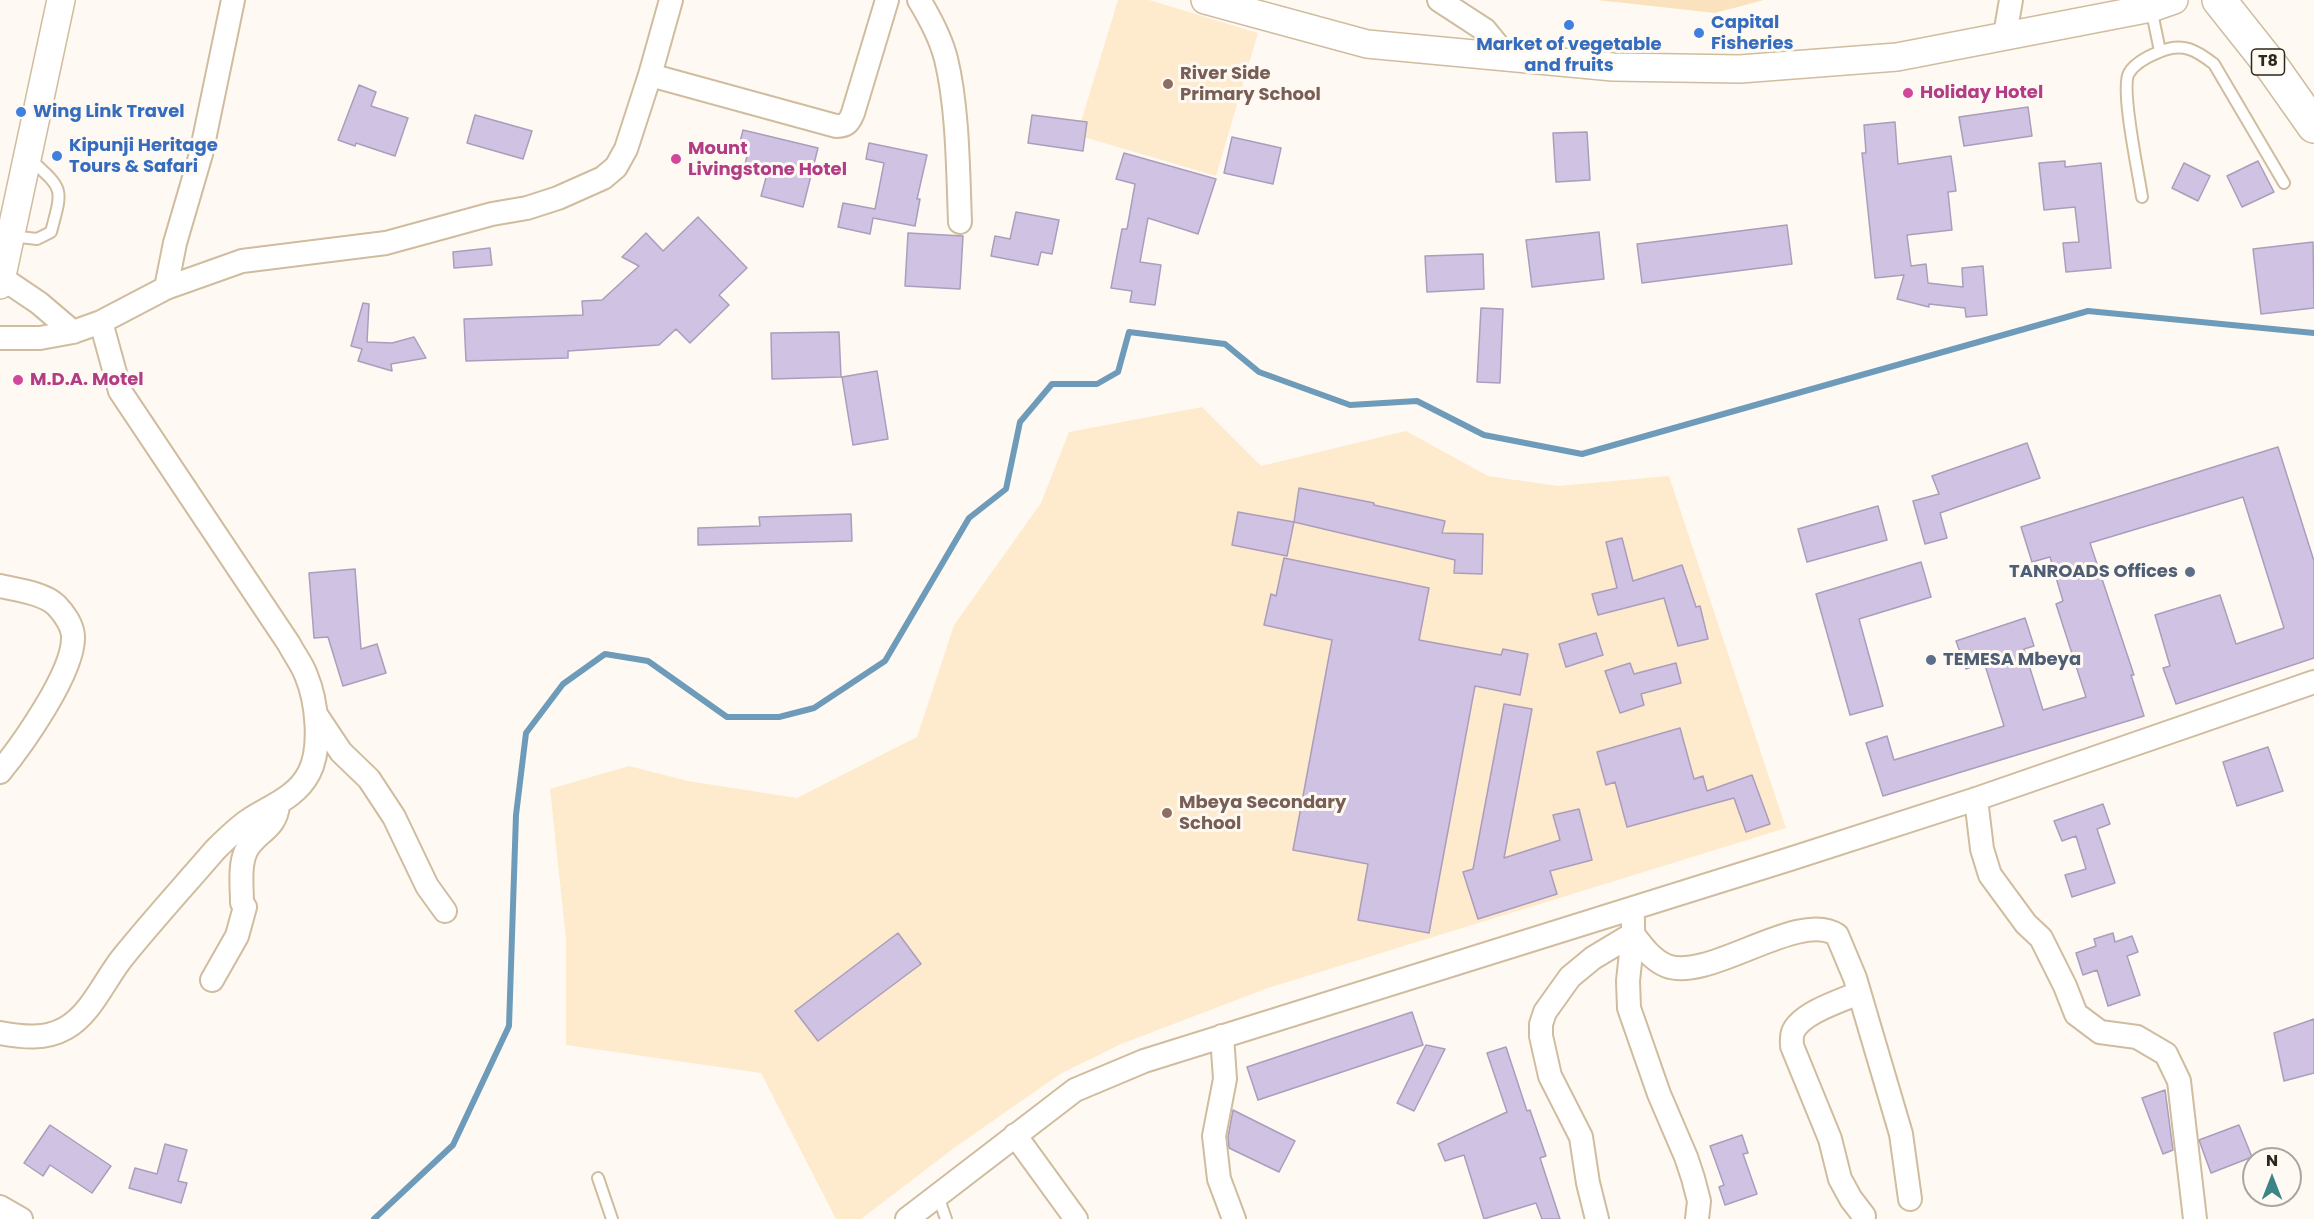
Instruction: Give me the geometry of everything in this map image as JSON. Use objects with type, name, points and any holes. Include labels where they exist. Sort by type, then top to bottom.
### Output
[{"type":"highway","name":"T8","points":[[2219,0],[2273,68],[2314,126]]},
{"type":"street","points":[[61,0],[1,282],[39,303],[73,333]]},
{"type":"street","points":[[166,288],[175,243],[201,154],[233,0]]},
{"type":"street","points":[[0,338],[40,338],[73,333],[101,322],[166,288],[242,261],[386,243],[492,214],[527,208],[558,198],[603,178],[616,167],[626,149],[671,0]]},
{"type":"street","points":[[650,75],[836,126],[844,126],[849,122],[853,113],[887,0]]},
{"type":"street","points":[[919,0],[928,15],[946,59],[956,135],[960,222]]},
{"type":"street","points":[[1205,0],[1367,44],[1613,67],[1740,69],[1897,57],[2163,4]]},
{"type":"street","points":[[1439,0],[1485,30],[1508,58]]},
{"type":"street","points":[[2005,35],[2011,0]]},
{"type":"street","points":[[0,1033],[23,1037],[44,1036],[68,1027],[93,1003],[121,959],[219,846],[247,821],[278,805],[299,786],[309,773],[315,754],[317,716],[307,676],[289,644],[120,392],[101,322]]},
{"type":"street","points":[[0,586],[29,593],[54,603],[63,614],[73,635],[69,656],[53,695],[0,772]]},
{"type":"street","points":[[908,1219],[1075,1090],[1144,1061],[1976,799],[2314,682]]},
{"type":"street","points":[[317,716],[341,752],[369,779],[394,817],[427,886],[445,911]]},
{"type":"street","points":[[1976,799],[1982,849],[1990,875],[2007,900],[2041,938],[2076,1014],[2100,1032],[2137,1037],[2166,1054],[2178,1081],[2196,1219]]},
{"type":"street","points":[[212,980],[237,936],[245,908],[242,903],[242,864],[246,850],[274,820],[278,805]]},
{"type":"street","points":[[1633,908],[1628,981],[1629,1008],[1659,1094],[1686,1157],[1699,1201],[1697,1219]]},
{"type":"street","points":[[1633,934],[1657,960],[1677,968],[1704,965],[1797,932],[1832,931],[1841,942],[1856,978],[1901,1134],[1911,1199]]},
{"type":"street","points":[[1597,1219],[1588,1183],[1581,1137],[1550,1076],[1541,1036],[1541,1024],[1545,1012],[1570,977],[1593,958],[1633,934]]},
{"type":"street","points":[[1859,993],[1816,1012],[1797,1025],[1792,1034],[1792,1047],[1830,1139],[1840,1179],[1864,1216]]},
{"type":"street","points":[[1222,1036],[1225,1079],[1214,1136],[1220,1179],[1234,1219]]},
{"type":"street","points":[[1015,1135],[1076,1219]]},
{"type":"street","points":[[0,1208],[21,1219]]},
{"type":"lane","points":[[2160,51],[2163,4]]},
{"type":"lane","points":[[2142,197],[2126,96],[2127,75],[2136,65],[2160,51],[2178,47],[2197,50],[2214,64],[2284,183]]},
{"type":"lane","points":[[11,236],[37,239],[51,232],[60,200],[56,183],[28,157]]},
{"type":"lane","points":[[598,1178],[612,1219]]},
{"type":"lane","points":[[938,1196],[946,1219]]},
{"type":"shaded area","name":"River Side Primary School","points":[[1118,0],[1149,0],[1258,33],[1216,176],[1077,135]]},
{"type":"shaded area","points":[[1597,0],[1764,0],[1715,13]]},
{"type":"shaded area","name":"Mbeya Secondary School","points":[[1202,407],[1261,466],[1406,431],[1488,476],[1558,486],[1669,476],[1786,828],[1268,988],[1121,1044],[1060,1074],[954,1148],[861,1219],[836,1219],[761,1073],[566,1045],[566,939],[550,789],[629,766],[688,781],[797,798],[917,737],[954,625],[1041,503],[1069,432]]},
{"type":"building","points":[[359,85],[376,92],[371,106],[408,118],[395,156],[356,143],[355,146],[338,140]]},
{"type":"building","points":[[2028,107],[2032,136],[1964,146],[1959,117]]},
{"type":"building","points":[[475,115],[532,131],[523,159],[467,143]]},
{"type":"building","points":[[1032,115],[1087,122],[1083,151],[1028,143]]},
{"type":"building","points":[[1895,122],[1898,164],[1951,156],[1956,191],[1948,192],[1952,230],[1907,235],[1911,266],[1926,264],[1928,283],[1963,287],[1962,268],[1983,266],[1987,315],[1966,317],[1965,308],[1929,304],[1929,307],[1897,299],[1904,275],[1875,278],[1862,153],[1866,153],[1864,125]]},
{"type":"building","points":[[743,130],[818,148],[803,207],[761,196],[767,174],[744,168],[748,152],[738,150]]},
{"type":"building","points":[[1587,132],[1590,180],[1556,182],[1553,133]]},
{"type":"building","points":[[1232,137],[1281,148],[1273,184],[1224,173]]},
{"type":"building","points":[[869,143],[927,155],[917,199],[920,199],[915,226],[873,218],[870,234],[838,227],[843,203],[875,209],[884,163],[866,159]]},
{"type":"building","points":[[1124,153],[1216,179],[1198,234],[1148,218],[1140,262],[1161,265],[1155,305],[1130,302],[1132,291],[1111,288],[1122,229],[1127,229],[1135,184],[1116,179]]},
{"type":"building","points":[[2065,161],[2065,167],[2101,163],[2111,268],[2066,272],[2063,243],[2079,242],[2075,207],[2044,210],[2039,163]]},
{"type":"building","points":[[2258,161],[2274,192],[2242,207],[2227,176]]},
{"type":"building","points":[[2184,163],[2210,176],[2198,201],[2172,188]]},
{"type":"building","points":[[1016,212],[1059,220],[1052,254],[1041,252],[1038,265],[991,256],[995,236],[1010,239]]},
{"type":"building","points":[[698,217],[747,268],[719,295],[729,305],[690,343],[676,329],[659,345],[568,351],[568,358],[466,361],[464,319],[583,315],[582,301],[602,300],[639,266],[622,257],[646,233],[663,251]]},
{"type":"building","points":[[1787,225],[1792,264],[1642,283],[1637,244]]},
{"type":"building","points":[[1599,232],[1604,279],[1532,287],[1526,240]]},
{"type":"building","points":[[908,233],[963,236],[960,289],[905,286]]},
{"type":"building","points":[[2313,242],[2314,308],[2261,314],[2253,249]]},
{"type":"building","points":[[490,248],[492,265],[454,268],[453,252]]},
{"type":"building","points":[[1483,254],[1484,289],[1427,292],[1425,256]]},
{"type":"building","points":[[363,303],[369,304],[367,342],[392,343],[414,337],[426,358],[391,364],[392,371],[358,361],[362,349],[351,346]]},
{"type":"building","points":[[1481,308],[1503,309],[1500,383],[1477,382]]},
{"type":"building","points":[[839,332],[841,377],[772,379],[771,333]]},
{"type":"building","points":[[877,371],[888,439],[853,445],[842,377]]},
{"type":"building","points":[[2027,443],[2040,478],[1940,513],[1947,538],[1925,544],[1913,501],[1939,494],[1932,476]]},
{"type":"building","points":[[2278,447],[2314,561],[2314,658],[2176,704],[2163,668],[2170,666],[2155,615],[2220,595],[2236,644],[2284,628],[2243,497],[2090,543],[2134,675],[2131,675],[2144,716],[1883,796],[1866,743],[1887,736],[1894,760],[2004,726],[1984,662],[1966,669],[1956,641],[2025,618],[2034,646],[2024,649],[2043,710],[2086,697],[2056,604],[2063,601],[2050,557],[2032,562],[2021,527]]},
{"type":"building","points":[[1299,488],[1374,503],[1374,505],[1445,521],[1442,533],[1483,534],[1482,574],[1454,573],[1455,560],[1294,522]]},
{"type":"building","points":[[1878,506],[1887,540],[1807,562],[1798,529]]},
{"type":"building","points":[[1238,512],[1294,522],[1287,556],[1232,545]]},
{"type":"building","points":[[851,514],[852,541],[698,545],[698,528],[760,526],[759,517]]},
{"type":"building","points":[[1622,538],[1633,581],[1682,565],[1696,607],[1700,606],[1708,639],[1678,646],[1664,598],[1598,615],[1592,594],[1617,588],[1606,542]]},
{"type":"building","points":[[1284,558],[1429,588],[1419,640],[1501,655],[1503,649],[1528,654],[1520,695],[1475,686],[1429,933],[1358,920],[1368,864],[1293,850],[1332,640],[1264,625],[1271,594],[1276,596]]},
{"type":"building","points":[[1921,562],[1931,597],[1859,619],[1883,706],[1850,715],[1816,594]]},
{"type":"building","points":[[355,569],[361,649],[377,644],[386,673],[343,686],[328,637],[314,638],[309,573]]},
{"type":"building","points":[[1596,633],[1603,655],[1566,667],[1559,644]]},
{"type":"building","points":[[1630,663],[1634,674],[1676,663],[1681,683],[1641,694],[1644,705],[1620,713],[1605,671]]},
{"type":"building","points":[[1504,704],[1532,709],[1504,858],[1560,840],[1553,815],[1579,809],[1592,860],[1550,871],[1557,894],[1478,919],[1463,872],[1473,869]]},
{"type":"building","points":[[1680,728],[1694,779],[1703,776],[1707,791],[1752,775],[1770,824],[1746,832],[1734,798],[1627,827],[1615,782],[1606,785],[1597,752]]},
{"type":"building","points":[[2268,747],[2283,791],[2237,806],[2223,762]]},
{"type":"building","points":[[2103,804],[2110,824],[2097,829],[2115,883],[2072,897],[2065,875],[2086,869],[2076,836],[2062,841],[2054,821]]},
{"type":"building","points":[[898,933],[921,964],[818,1041],[795,1011]]},
{"type":"building","points":[[2113,933],[2115,942],[2132,936],[2138,952],[2127,956],[2140,995],[2108,1006],[2097,970],[2083,975],[2076,953],[2096,946],[2094,939]]},
{"type":"building","points":[[1412,1012],[1423,1045],[1258,1100],[1247,1067]]},
{"type":"building","points":[[2314,1019],[2314,1073],[2284,1081],[2274,1033]]},
{"type":"building","points":[[1426,1045],[1445,1049],[1414,1111],[1397,1103]]},
{"type":"building","points":[[1506,1047],[1527,1111],[1530,1110],[1546,1156],[1540,1158],[1560,1219],[1542,1219],[1536,1203],[1484,1219],[1464,1155],[1445,1161],[1438,1144],[1507,1112],[1487,1053]]},
{"type":"building","points":[[2165,1090],[2173,1150],[2163,1154],[2142,1098]]},
{"type":"building","points":[[1233,1110],[1295,1141],[1279,1172],[1229,1148],[1228,1137]]},
{"type":"building","points":[[50,1125],[111,1166],[92,1193],[50,1165],[43,1176],[24,1163]]},
{"type":"building","points":[[2239,1125],[2248,1147],[2242,1147],[2242,1161],[2211,1173],[2199,1140]]},
{"type":"building","points":[[1742,1135],[1748,1153],[1743,1154],[1757,1194],[1725,1205],[1719,1187],[1724,1185],[1710,1146]]},
{"type":"building","points":[[165,1144],[187,1150],[178,1181],[187,1183],[181,1203],[129,1188],[135,1168],[157,1174]]},
{"type":"waterway","points":[[374,1219],[453,1145],[509,1026],[516,815],[526,733],[563,684],[605,654],[648,661],[727,717],[779,717],[814,708],[885,661],[969,518],[1006,489],[1020,422],[1052,384],[1097,384],[1118,372],[1129,332],[1225,344],[1259,372],[1350,405],[1417,401],[1484,435],[1582,454],[2088,311],[2314,333]]},
{"type":"place","name":"Market of vegetable and fruits","points":[[1569,25]]},
{"type":"place","name":"Capital Fisheries","points":[[1699,33]]},
{"type":"place","name":"River Side Primary School","points":[[1168,84]]},
{"type":"place","name":"Holiday Hotel","points":[[1908,93]]},
{"type":"place","name":"Wing Link Travel","points":[[21,112]]},
{"type":"place","name":"Kipunji Heritage Tours & Safari","points":[[57,156]]},
{"type":"place","name":"Mount Livingstone Hotel","points":[[676,159]]},
{"type":"place","name":"M.D.A. Motel","points":[[18,380]]},
{"type":"place","name":"TANROADS Offices","points":[[2190,572]]},
{"type":"place","name":"TEMESA Mbeya","points":[[1931,660]]},
{"type":"place","name":"Mbeya Secondary School","points":[[1167,813]]}]
